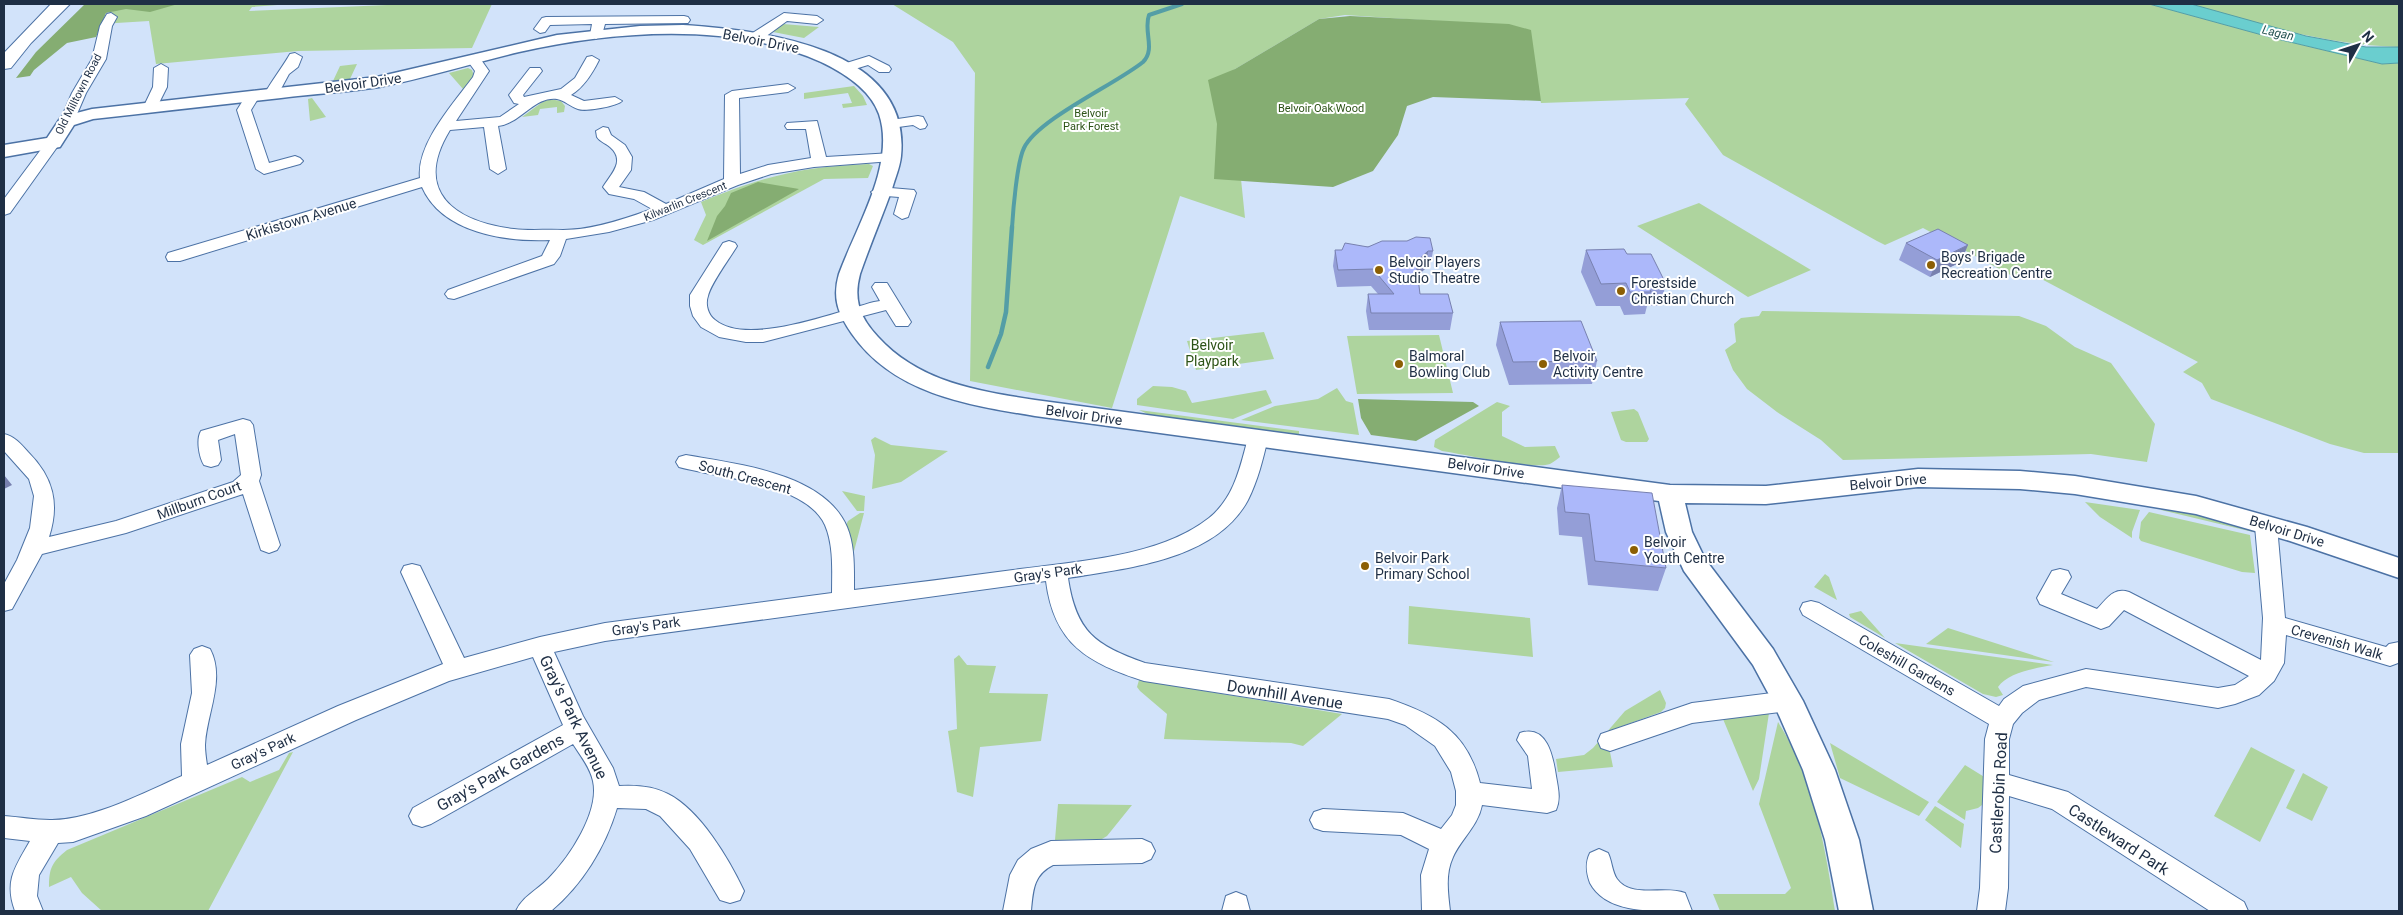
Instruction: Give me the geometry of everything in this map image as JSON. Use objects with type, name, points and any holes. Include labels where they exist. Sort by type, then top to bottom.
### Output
[{"type":"highway","points":[[4,64],[25,39],[61,4]]},
{"type":"street","name":"Old Milltown Road","points":[[4,210],[67,121],[78,94],[99,59],[106,26],[111,17]]},
{"type":"street","points":[[756,37],[784,17],[817,20]]},
{"type":"street","points":[[546,22],[597,28],[684,20]]},
{"type":"street","name":"Belvoir Drive","points":[[67,121],[92,114],[377,82],[474,60],[597,28],[627,32],[691,31],[756,37],[811,51],[845,68],[870,85],[878,94],[891,124],[893,138],[892,157],[846,288],[849,314],[885,358],[920,380],[944,390],[1035,408],[1670,494],[1766,495],[1918,478],[2020,480],[2127,492],[2196,505],[2298,534],[2399,568]]},
{"type":"street","points":[[295,57],[291,67],[262,96],[244,110],[264,169],[295,161]]},
{"type":"street","points":[[427,181],[426,168],[429,156],[480,77],[482,71],[474,60]]},
{"type":"street","points":[[447,126],[491,124],[510,118],[529,103],[548,96],[569,92],[585,74],[592,60]]},
{"type":"street","points":[[845,68],[869,60],[884,69]]},
{"type":"street","points":[[150,108],[160,87],[161,68]]},
{"type":"street","points":[[529,103],[519,100],[516,95],[535,71]]},
{"type":"street","points":[[732,182],[732,95],[788,88]]},
{"type":"street","points":[[560,95],[582,106],[614,102]]},
{"type":"street","points":[[891,124],[918,120],[920,125]]},
{"type":"street","points":[[491,124],[498,169]]},
{"type":"street","points":[[792,126],[812,124],[819,162]]},
{"type":"street","points":[[603,131],[604,137],[612,140],[619,146],[624,162],[622,171],[611,187],[614,191],[638,195],[665,210]]},
{"type":"street","name":"Old Milltown Road","points":[[4,151],[53,143]]},
{"type":"street","name":"Kilwarlin Crescent","points":[[427,181],[436,200],[444,208],[469,222],[512,234],[560,234],[630,223],[732,182],[767,171],[819,162],[892,157]]},
{"type":"street","name":"Kirkistown Avenue","points":[[174,257],[427,181]]},
{"type":"street","points":[[879,192],[908,193],[902,214]]},
{"type":"street","points":[[454,294],[548,260],[552,256],[560,234]]},
{"type":"street","points":[[719,254],[697,303],[702,318],[718,330],[742,336],[764,336],[891,303]]},
{"type":"street","points":[[881,287],[902,322]]},
{"type":"street","name":"Millburn Court","points":[[34,548],[119,528],[240,487],[249,481],[251,475],[243,425],[208,436],[211,460]]},
{"type":"street","name":"Gray's Park","points":[[4,827],[50,832],[73,830],[137,808],[347,713],[457,668],[540,646],[605,632],[1056,572],[1136,559],[1182,546],[1218,524],[1238,499],[1248,476],[1258,438]]},
{"type":"street","points":[[4,440],[40,480],[45,509],[34,548],[4,603]]},
{"type":"street","name":"South Crescent","points":[[686,462],[722,469],[789,487],[821,506],[831,518],[841,548],[843,600]]},
{"type":"street","points":[[249,481],[269,545]]},
{"type":"street","points":[[1670,494],[1678,532],[1694,564],[1763,657],[1788,701],[1819,770],[1842,840],[1856,911]]},
{"type":"street","points":[[2060,577],[2048,598],[2101,620],[2121,598],[2266,674],[2273,661],[2274,623],[2266,526]]},
{"type":"street","points":[[412,572],[457,668]]},
{"type":"street","name":"Downhill Avenue","points":[[1056,572],[1062,610],[1068,625],[1083,642],[1107,659],[1144,672],[1389,709],[1416,718],[1450,744],[1461,762],[1468,784],[1468,809],[1439,858],[1432,883],[1436,911]]},
{"type":"street","name":"Coleshill Gardens","points":[[1811,609],[2002,720]]},
{"type":"street","name":"Crevenish Walk","points":[[2274,623],[2390,657],[2397,650]]},
{"type":"street","name":"Gray's Park Avenue","points":[[530,911],[550,896],[572,872],[596,830],[607,797],[607,784],[601,768],[578,729],[540,646]]},
{"type":"street","points":[[195,782],[193,744],[204,694],[202,655]]},
{"type":"street","name":"Castlerobin Road","points":[[1991,911],[1998,782],[1998,739],[2002,720],[2013,706],[2031,693],[2086,678],[2218,698],[2238,696],[2252,688],[2266,674]]},
{"type":"street","points":[[1610,741],[1627,738],[1677,717],[1711,709],[1788,701]]},
{"type":"street","name":"Gray's Park Gardens","points":[[422,816],[578,729]]},
{"type":"street","points":[[1469,794],[1547,802],[1540,752],[1529,740]]},
{"type":"street","name":"Castleward Park","points":[[1998,782],[2059,800],[2112,832],[2152,861],[2234,911]]},
{"type":"street","points":[[607,797],[656,800],[676,813],[709,856],[730,891]]},
{"type":"street","points":[[1323,820],[1403,824],[1446,844]]},
{"type":"street","points":[[29,911],[22,896],[26,874],[50,832]]},
{"type":"street","points":[[1017,911],[1022,876],[1029,864],[1038,857],[1051,853],[1142,851]]},
{"type":"street","points":[[1599,862],[1604,884],[1616,896],[1629,902],[1675,902],[1678,911]]},
{"type":"green space","points":[[85,4],[178,4],[150,12],[126,9],[106,13],[96,37],[67,43],[34,70],[30,76],[16,78],[36,52]]},
{"type":"green space","points":[[120,4],[291,4],[252,7],[249,11],[410,4],[492,4],[472,48],[298,51],[156,64],[149,21],[100,24]]},
{"type":"green space","name":"Belvoir Park Forest","points":[[892,4],[2149,4],[2273,38],[2382,64],[2399,63],[2399,453],[2364,453],[2330,444],[2211,399],[2202,383],[2183,372],[2198,362],[2030,273],[2018,279],[1923,228],[1885,245],[1877,241],[1723,155],[1685,104],[1689,98],[1541,103],[1526,30],[1514,26],[1345,15],[1319,19],[1230,72],[1245,218],[1180,196],[1112,408],[970,381],[975,73],[953,42]]},
{"type":"green space","points":[[2191,4],[2399,4],[2399,47],[2346,42],[2294,33]]},
{"type":"green space","name":"Belvoir Oak Wood","points":[[1350,16],[1509,24],[1531,30],[1541,101],[1433,97],[1407,106],[1398,135],[1373,171],[1333,187],[1214,179],[1217,124],[1208,80],[1235,69],[1319,19]]},
{"type":"green space","points":[[783,24],[819,27],[804,38],[773,32]]},
{"type":"green space","points":[[357,64],[350,79],[333,81],[340,66]]},
{"type":"green space","points":[[468,68],[472,70],[474,76],[463,89],[449,73]]},
{"type":"green space","points":[[854,86],[863,96],[867,105],[843,108],[842,104],[852,103],[848,93],[804,99],[804,93]]},
{"type":"green space","points":[[312,98],[326,117],[310,121],[308,99]]},
{"type":"green space","points":[[549,99],[561,101],[565,106],[564,112],[557,113],[557,107],[540,109],[538,115],[522,117],[541,103]]},
{"type":"green space","points":[[869,164],[873,166],[868,178],[824,179],[703,245],[694,240],[706,215],[701,202],[722,193],[783,174],[824,167]]},
{"type":"green space","points":[[758,182],[799,189],[707,241],[717,216],[725,206],[731,193]]},
{"type":"green space","points":[[1699,203],[1811,270],[1748,297],[1637,226]]},
{"type":"green space","points":[[1762,311],[2019,316],[2046,326],[2075,347],[2111,363],[2155,424],[2147,462],[2091,454],[1843,460],[1821,440],[1777,412],[1747,389],[1733,370],[1725,350],[1736,342],[1734,324],[1741,318],[1759,316]]},
{"type":"green space","name":"Belvoir Playpark","points":[[1264,332],[1274,359],[1196,370],[1187,341]]},
{"type":"green space","name":"Balmoral Bowling Club","points":[[1439,335],[1453,393],[1357,394],[1347,336]]},
{"type":"green space","points":[[1153,386],[1172,387],[1186,391],[1192,403],[1266,390],[1272,403],[1233,419],[1137,405],[1137,399]]},
{"type":"green space","points":[[1337,388],[1346,401],[1353,403],[1359,435],[1241,420],[1275,406],[1318,399]]},
{"type":"green space","points":[[1358,399],[1473,402],[1479,406],[1416,441],[1371,435],[1361,418]]},
{"type":"green space","points":[[1497,402],[1510,406],[1502,412],[1502,436],[1525,447],[1555,446],[1560,457],[1550,464],[1529,465],[1442,451],[1434,447],[1435,440]]},
{"type":"green space","points":[[1634,409],[1638,412],[1649,439],[1647,442],[1626,442],[1621,440],[1611,412]]},
{"type":"green space","points":[[1139,410],[1299,431],[1299,436],[1156,418]]},
{"type":"green space","points":[[875,437],[891,445],[948,451],[901,482],[872,489],[875,455],[871,440]]},
{"type":"green space","points":[[842,491],[865,496],[864,511],[857,511]]},
{"type":"green space","points":[[2085,502],[2140,510],[2132,532],[2132,538],[2100,517]]},
{"type":"green space","points":[[2160,504],[2243,525],[2253,532],[2161,510]]},
{"type":"green space","points":[[2149,512],[2250,535],[2255,573],[2242,572],[2141,541],[2139,538],[2141,522]]},
{"type":"green space","points":[[860,513],[864,513],[853,555],[846,525],[848,521]]},
{"type":"green space","points":[[1825,574],[1829,577],[1837,600],[1814,587]]},
{"type":"green space","points":[[1409,606],[1530,618],[1533,657],[1408,644]]},
{"type":"green space","points":[[1861,611],[1885,638],[1850,617],[1849,614]]},
{"type":"green space","points":[[1948,628],[2054,662],[1926,644]]},
{"type":"green space","points":[[1895,643],[2053,665],[2016,674],[1998,687],[2003,695],[1996,697],[1983,694]]},
{"type":"green space","points":[[959,655],[967,665],[996,666],[989,693],[1048,694],[1041,741],[980,747],[973,797],[957,792],[948,731],[957,729],[954,659]]},
{"type":"green space","points":[[1139,680],[1342,714],[1303,746],[1291,743],[1164,739],[1167,714],[1140,691],[1137,687]]},
{"type":"green space","points":[[1660,690],[1666,703],[1665,708],[1661,712],[1607,732],[1625,711]]},
{"type":"green space","points":[[1769,713],[1759,779],[1753,791],[1723,719],[1726,714]]},
{"type":"green space","points":[[1778,722],[1801,766],[1809,790],[1822,838],[1835,911],[1720,911],[1713,894],[1785,894],[1791,888],[1759,804]]},
{"type":"green space","points":[[1606,733],[1613,767],[1558,772],[1556,759],[1584,755]]},
{"type":"green space","points":[[1830,743],[1929,802],[1919,816],[1840,778]]},
{"type":"green space","points":[[2251,747],[2295,770],[2260,842],[2214,816]]},
{"type":"green space","points":[[293,752],[208,911],[102,911],[82,893],[71,877],[49,887],[52,866],[67,850],[242,777],[250,782],[279,770],[289,753]]},
{"type":"green space","points":[[1965,765],[1986,778],[1986,802],[1978,808],[1966,811],[1965,820],[1937,802]]},
{"type":"green space","points":[[2303,773],[2328,787],[2312,821],[2286,808]]},
{"type":"green space","points":[[1058,804],[1132,805],[1107,836],[1102,839],[1055,840]]},
{"type":"green space","points":[[1935,806],[1964,824],[1961,848],[1925,820]]},
{"type":"water","name":"Lagan","points":[[2149,4],[2191,4],[2306,36],[2366,47],[2399,47],[2399,63],[2382,64],[2273,38]]},
{"type":"building","points":[[1938,229],[1968,245],[1937,260],[1906,243]]},
{"type":"building","points":[[1416,237],[1430,238],[1433,251],[1428,251],[1416,262],[1420,294],[1448,294],[1453,313],[1371,313],[1368,294],[1394,294],[1373,269],[1338,270],[1335,250],[1342,250],[1345,243],[1368,247],[1382,241],[1407,241]]},
{"type":"building","points":[[1624,249],[1627,254],[1651,254],[1666,284],[1647,284],[1651,292],[1630,292],[1626,283],[1601,284],[1586,250]]},
{"type":"building","points":[[1581,321],[1597,361],[1513,362],[1500,322]]},
{"type":"building","points":[[1562,485],[1652,493],[1666,568],[1595,561],[1589,514],[1565,512]]},
{"type":"waterway","points":[[1012,228],[1019,164],[1024,148],[1032,137],[1061,114],[1143,62],[1149,51],[1147,27],[1149,15],[1182,4]]},
{"type":"waterway","points":[[988,367],[1001,334],[1006,312],[1012,227]]},
{"type":"place","name":"Boys' Brigade Recreation Centre","points":[[1931,265]]},
{"type":"place","name":"Belvoir Players Studio Theatre","points":[[1379,270]]},
{"type":"place","name":"Forestside Christian Church","points":[[1621,291]]},
{"type":"place","name":"Balmoral Bowling Club","points":[[1399,364]]},
{"type":"place","name":"Belvoir Activity Centre","points":[[1543,364]]},
{"type":"place","name":"Belvoir Youth Centre","points":[[1634,550]]},
{"type":"place","name":"Belvoir Park Primary School","points":[[1365,566]]}]
